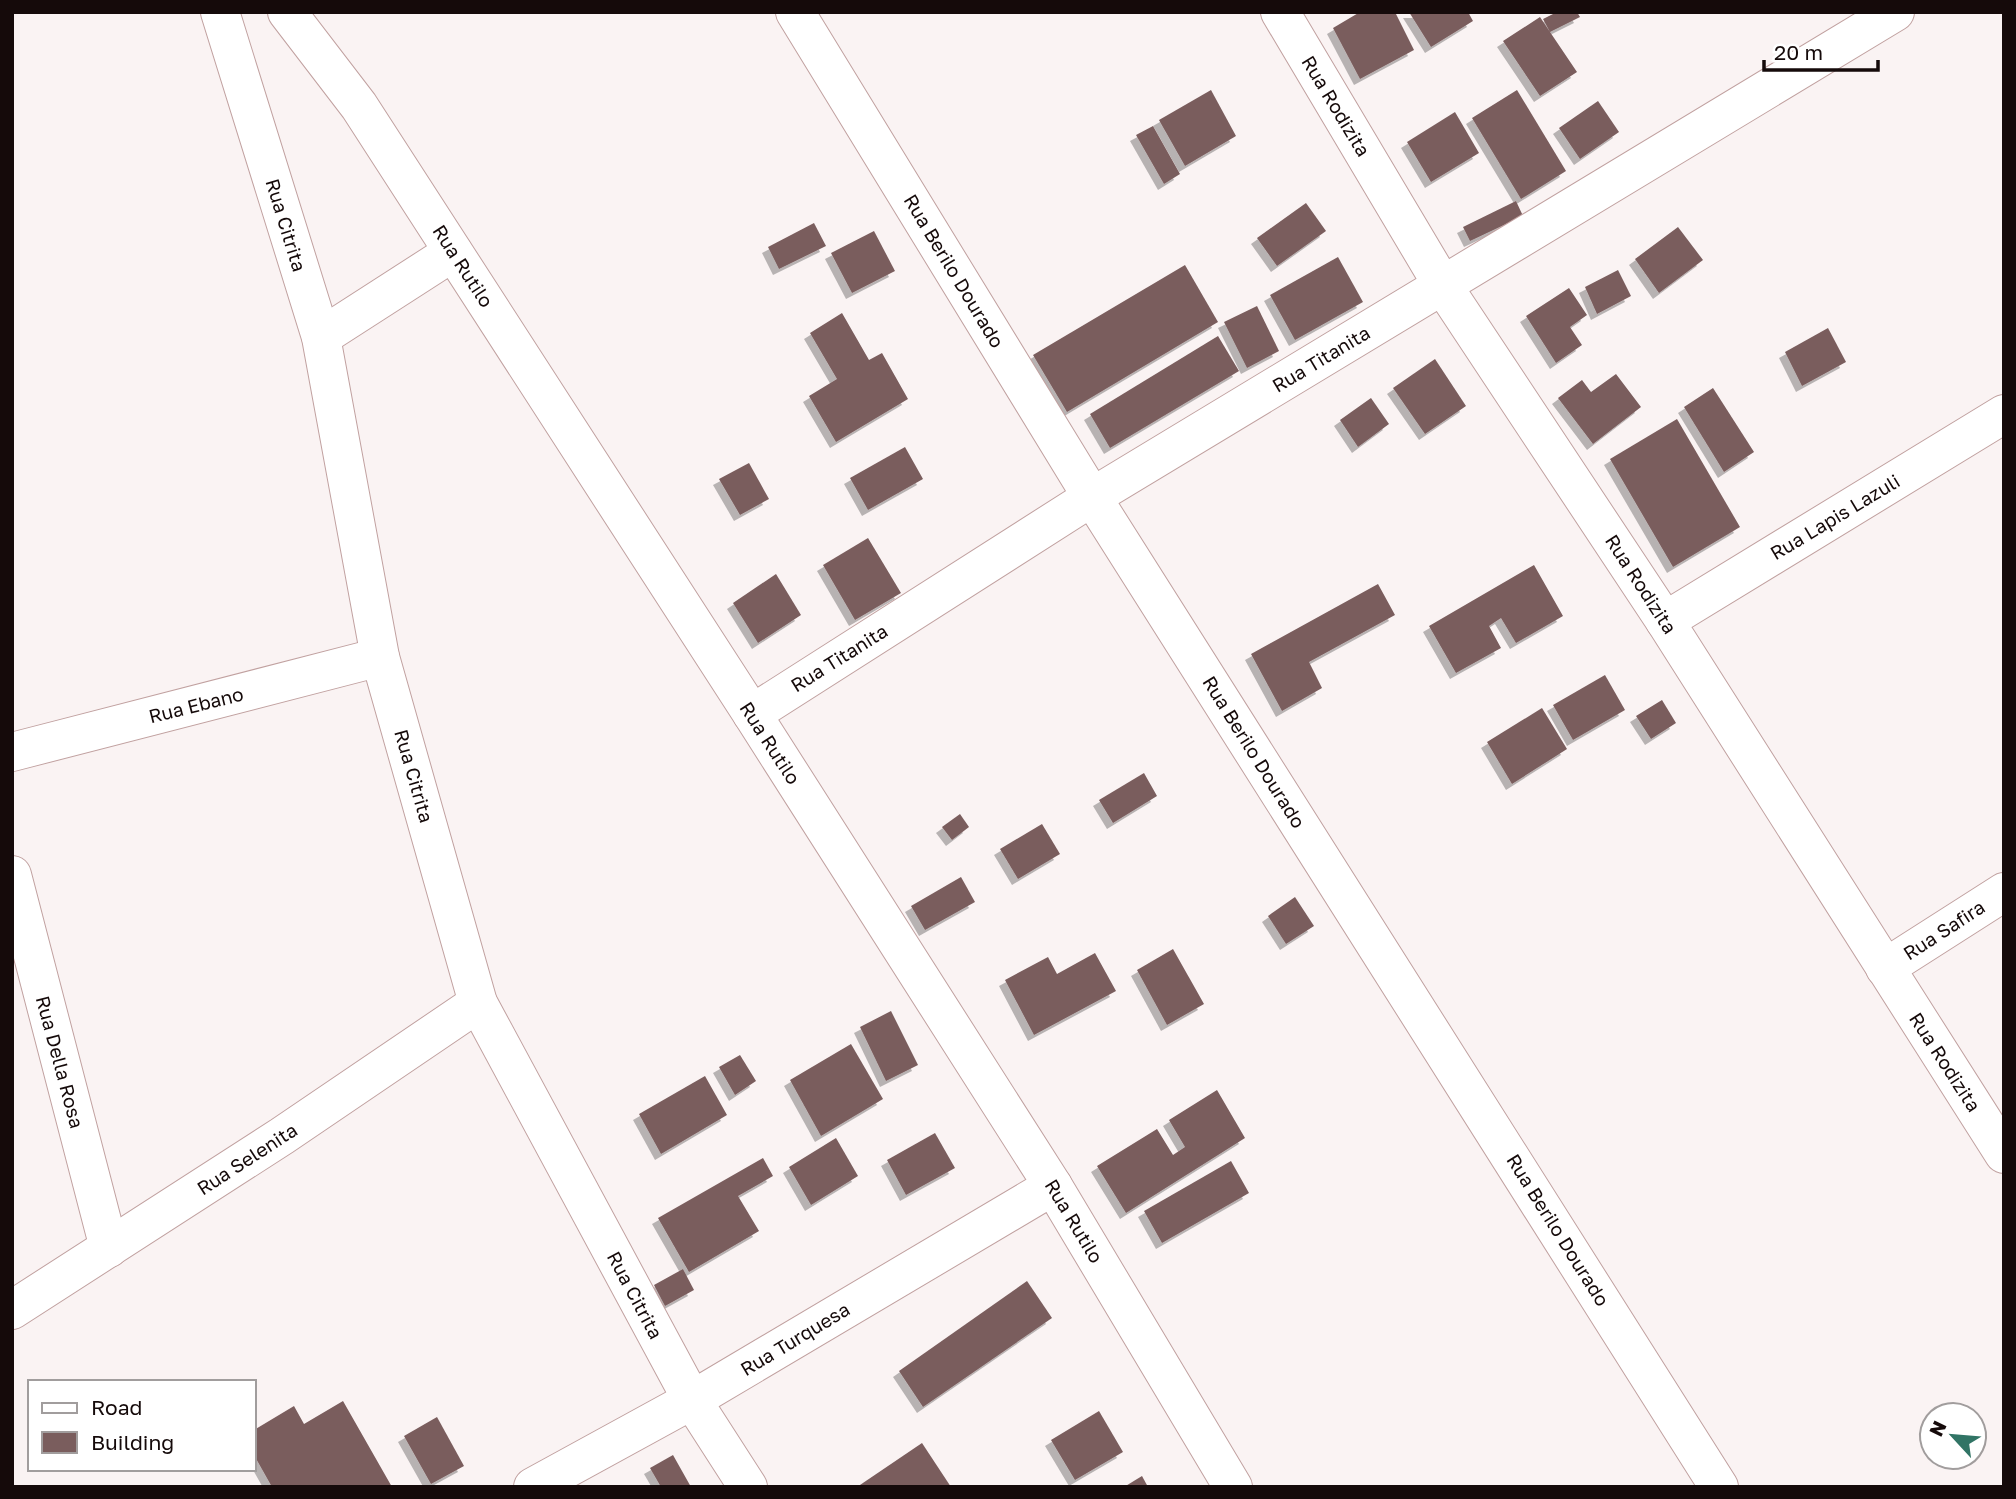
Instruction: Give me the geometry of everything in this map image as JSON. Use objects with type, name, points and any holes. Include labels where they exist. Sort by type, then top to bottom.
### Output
[{"type":"street","name":"Rua Citrita","points":[[220,12],[321,337],[380,657],[478,1003],[692,1400],[748,1487]]},
{"type":"street","name":"Rua Rutilo","points":[[287,12],[359,106],[752,713],[1053,1186],[1233,1487]]},
{"type":"street","name":"Rua Berilo Dourado","points":[[795,12],[1092,497],[1720,1487]]},
{"type":"street","name":"Rua Rodizita","points":[[1280,12],[1443,286],[1665,621],[2004,1154]]},
{"type":"street","name":"Rua Titanita","points":[[752,713],[1092,497],[1895,12]]},
{"type":"street","points":[[321,337],[453,252]]},
{"type":"street","name":"Rua Lapis Lazuli","points":[[1665,621],[2004,414]]},
{"type":"street","name":"Rua Ebano","points":[[12,752],[380,657]]},
{"type":"street","name":"Rua Della Rosa","points":[[12,875],[109,1248]]},
{"type":"street","name":"Rua Safira","points":[[1885,968],[2004,892]]},
{"type":"street","name":"Rua Selenita","points":[[12,1310],[282,1136],[478,1003]]},
{"type":"street","name":"Rua Turquesa","points":[[533,1487],[692,1400],[1053,1186]]},
{"type":"building","points":[[1360,12],[1395,12],[1414,50],[1360,79],[1333,28]]},
{"type":"building","points":[[1409,12],[1468,12],[1473,21],[1431,47]]},
{"type":"building","points":[[1557,12],[1577,12],[1580,17],[1550,32],[1543,19]]},
{"type":"building","points":[[1540,17],[1577,72],[1540,96],[1503,41]]},
{"type":"building","points":[[1211,90],[1236,136],[1185,166],[1159,120]]},
{"type":"building","points":[[1517,90],[1566,171],[1521,199],[1472,118]]},
{"type":"building","points":[[1598,101],[1619,132],[1580,159],[1559,128]]},
{"type":"building","points":[[1455,112],[1479,153],[1431,182],[1407,142]]},
{"type":"building","points":[[1153,126],[1180,174],[1164,184],[1136,135]]},
{"type":"building","points":[[1516,201],[1523,216],[1470,241],[1463,227]]},
{"type":"building","points":[[1306,203],[1326,231],[1277,266],[1257,238]]},
{"type":"building","points":[[814,223],[826,246],[779,269],[768,247]]},
{"type":"building","points":[[1678,227],[1703,260],[1659,293],[1635,259]]},
{"type":"building","points":[[874,231],[895,271],[852,293],[831,253]]},
{"type":"building","points":[[1338,257],[1363,302],[1295,340],[1270,295]]},
{"type":"building","points":[[1185,265],[1218,322],[1067,412],[1033,355]]},
{"type":"building","points":[[1618,270],[1631,296],[1597,314],[1585,287]]},
{"type":"building","points":[[1569,288],[1587,315],[1570,327],[1582,345],[1556,363],[1526,316]]},
{"type":"building","points":[[1257,306],[1279,351],[1247,368],[1224,322]]},
{"type":"building","points":[[842,313],[869,360],[882,353],[908,399],[836,442],[809,396],[837,379],[810,333]]},
{"type":"building","points":[[1828,328],[1846,362],[1802,386],[1785,352]]},
{"type":"building","points":[[1218,336],[1239,371],[1110,448],[1090,414]]},
{"type":"building","points":[[1435,359],[1466,406],[1425,434],[1393,388]]},
{"type":"building","points":[[1616,374],[1641,407],[1593,444],[1558,398],[1582,380],[1591,392]]},
{"type":"building","points":[[1713,388],[1754,452],[1724,472],[1684,407]]},
{"type":"building","points":[[1371,398],[1389,424],[1358,447],[1340,420]]},
{"type":"building","points":[[1677,419],[1740,527],[1673,567],[1610,459]]},
{"type":"building","points":[[905,447],[923,479],[868,510],[850,478]]},
{"type":"building","points":[[749,463],[769,499],[740,515],[719,479]]},
{"type":"building","points":[[868,538],[901,593],[855,620],[823,565]]},
{"type":"building","points":[[1534,565],[1563,616],[1516,643],[1501,618],[1489,626],[1501,648],[1456,673],[1429,626]]},
{"type":"building","points":[[776,574],[801,615],[758,643],[733,603]]},
{"type":"building","points":[[1378,584],[1395,615],[1309,662],[1322,688],[1282,711],[1251,654]]},
{"type":"building","points":[[1605,675],[1625,710],[1573,740],[1553,705]]},
{"type":"building","points":[[1662,700],[1676,723],[1651,739],[1636,716]]},
{"type":"building","points":[[1542,708],[1567,749],[1512,784],[1487,742]]},
{"type":"building","points":[[1144,773],[1157,796],[1113,823],[1099,800]]},
{"type":"building","points":[[960,814],[969,827],[952,840],[942,827]]},
{"type":"building","points":[[1042,824],[1060,854],[1018,879],[1000,849]]},
{"type":"building","points":[[961,877],[975,902],[925,930],[911,906]]},
{"type":"building","points":[[1295,897],[1314,926],[1286,944],[1268,916]]},
{"type":"building","points":[[1173,949],[1204,1004],[1167,1025],[1137,970]]},
{"type":"building","points":[[1095,953],[1116,991],[1034,1035],[1005,980],[1048,957],[1057,974]]},
{"type":"building","points":[[891,1011],[918,1065],[886,1081],[860,1027]]},
{"type":"building","points":[[851,1044],[883,1099],[821,1136],[790,1080]]},
{"type":"building","points":[[740,1055],[756,1081],[735,1095],[719,1067]]},
{"type":"building","points":[[705,1076],[727,1115],[661,1154],[639,1114]]},
{"type":"building","points":[[1217,1090],[1245,1138],[1126,1213],[1097,1166],[1157,1129],[1173,1155],[1185,1147],[1169,1120]]},
{"type":"building","points":[[935,1133],[955,1168],[906,1195],[887,1160]]},
{"type":"building","points":[[836,1138],[858,1176],[811,1205],[789,1167]]},
{"type":"building","points":[[763,1158],[773,1176],[738,1196],[759,1231],[689,1272],[658,1218]]},
{"type":"building","points":[[1231,1161],[1249,1193],[1162,1243],[1144,1211]]},
{"type":"building","points":[[683,1269],[694,1290],[665,1306],[654,1285]]},
{"type":"building","points":[[1027,1281],[1052,1318],[923,1407],[899,1371]]},
{"type":"building","points":[[343,1401],[392,1487],[272,1487],[256,1459],[256,1429],[294,1406],[304,1424]]},
{"type":"building","points":[[1099,1411],[1123,1452],[1075,1480],[1051,1440]]},
{"type":"building","points":[[437,1417],[464,1466],[431,1484],[404,1436]]},
{"type":"building","points":[[922,1443],[951,1487],[857,1487]]},
{"type":"building","points":[[673,1455],[691,1487],[661,1487],[650,1468]]},
{"type":"building","points":[[1142,1476],[1148,1487],[1124,1487]]}]
